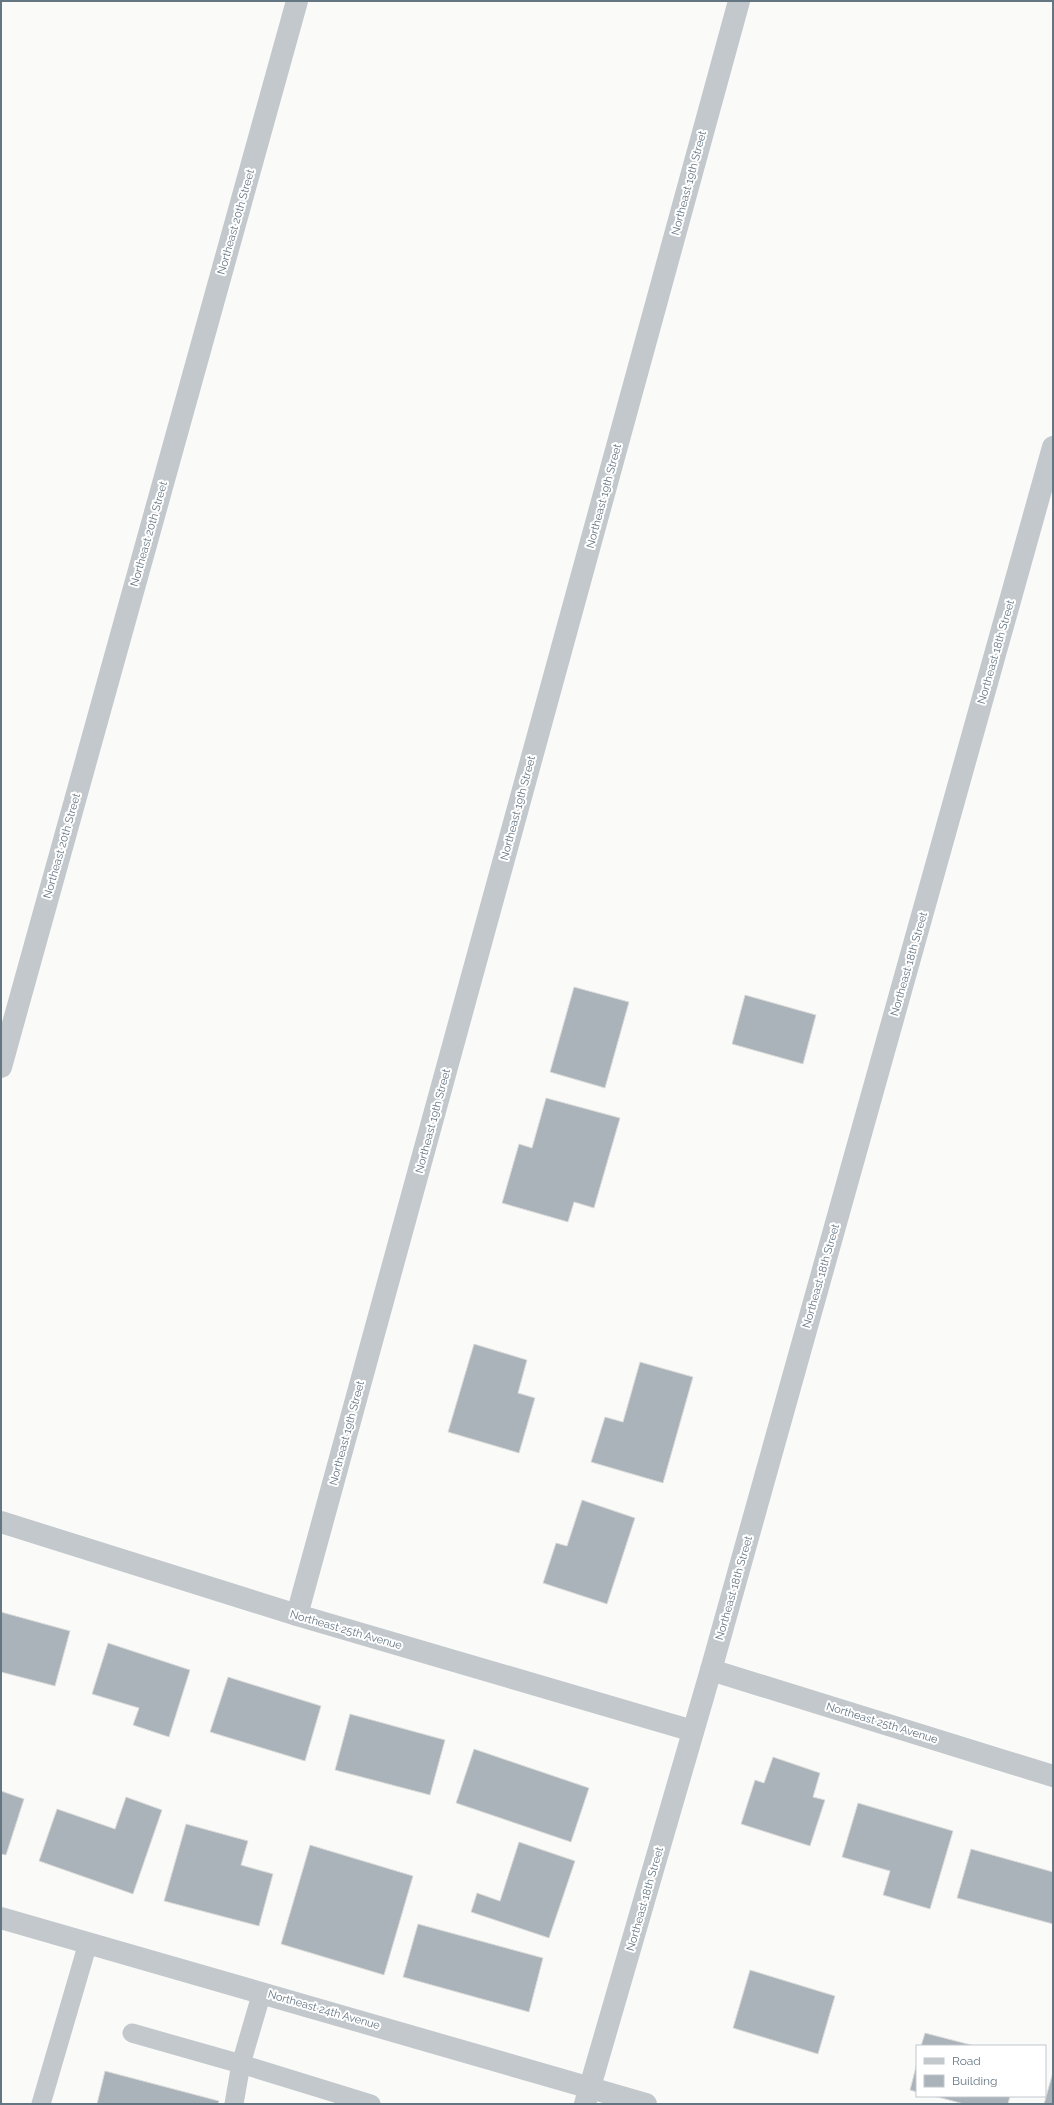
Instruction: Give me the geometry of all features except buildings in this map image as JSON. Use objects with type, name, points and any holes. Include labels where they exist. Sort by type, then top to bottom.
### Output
[{"type":"street","name":"Northeast 20th Street","points":[[1,1067],[298,1]]},
{"type":"street","name":"Northeast 19th Street","points":[[297,1616],[739,1]]},
{"type":"street","name":"Northeast 18th Street","points":[[588,2096],[711,1670],[1053,447]]},
{"type":"street","name":"Northeast 25th Avenue","points":[[1,1522],[297,1616],[693,1731]]},
{"type":"street","name":"Northeast 25th Avenue","points":[[711,1670],[1053,1776]]},
{"type":"street","name":"Northeast 24th Avenue","points":[[1,1919],[262,1992],[588,2096],[646,2104]]},
{"type":"lane","points":[[41,2104],[88,1943]]},
{"type":"lane","points":[[234,2104],[241,2064],[262,1992]]},
{"type":"lane","points":[[132,2033],[241,2064],[371,2104]]}]
